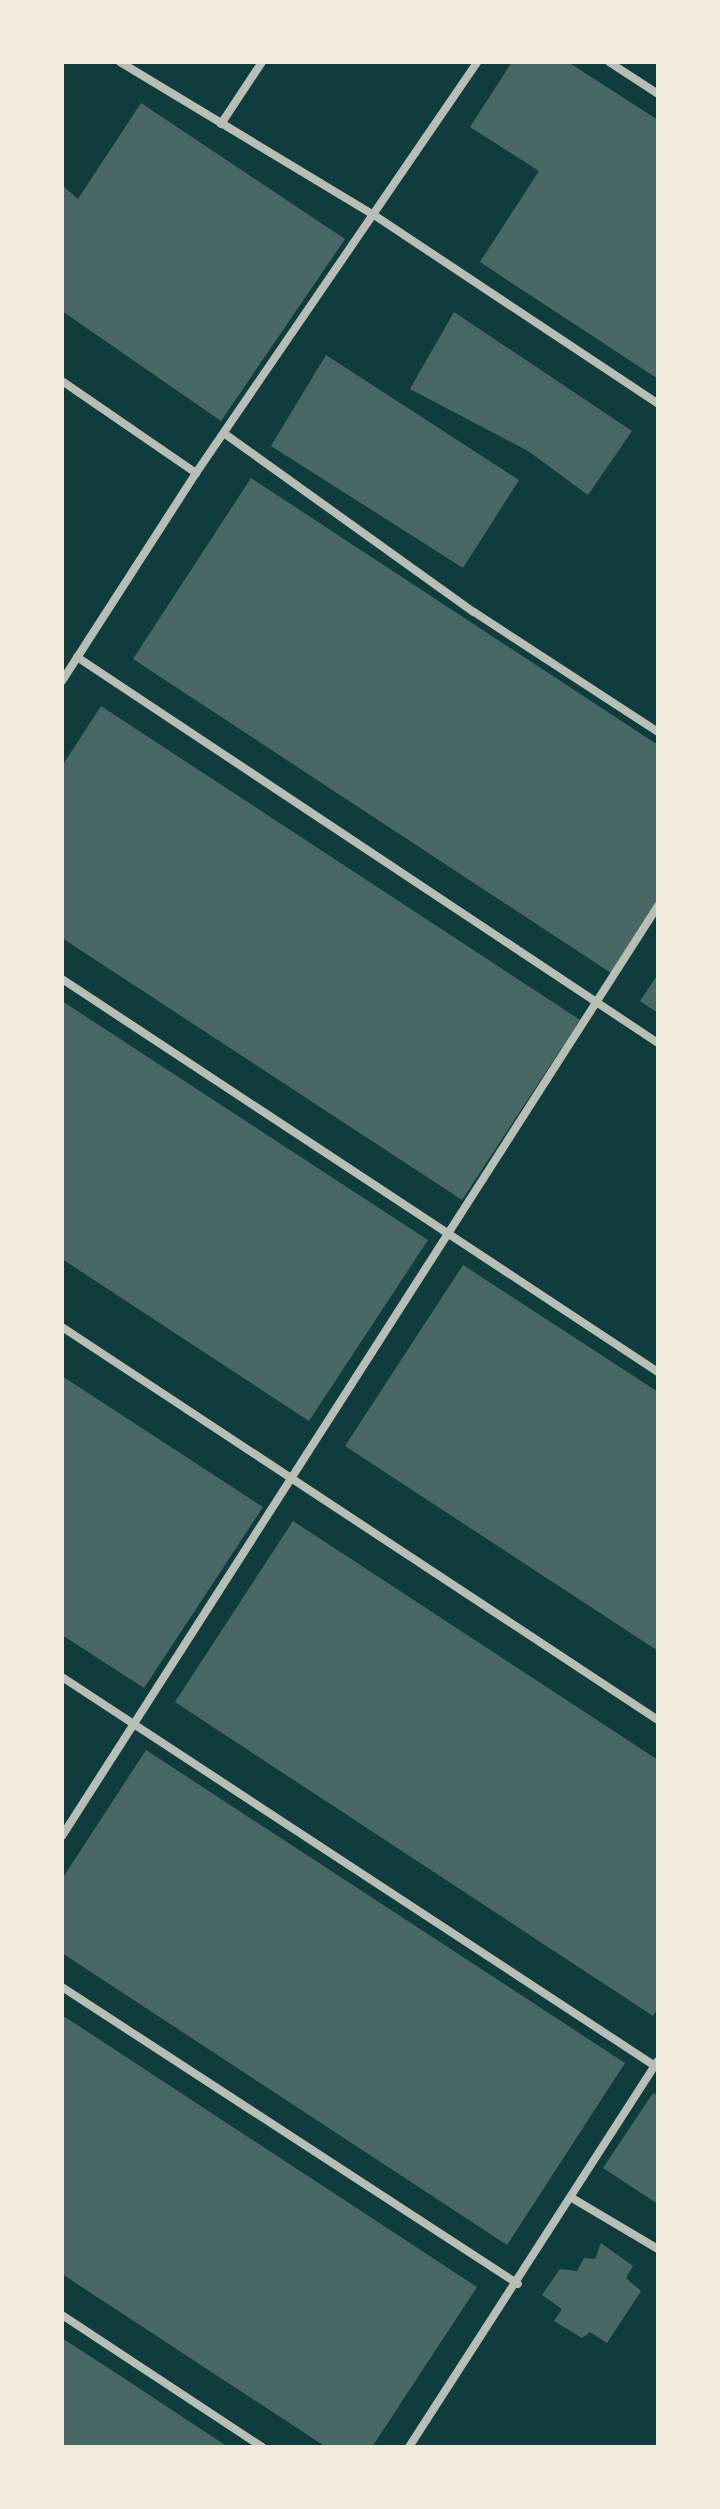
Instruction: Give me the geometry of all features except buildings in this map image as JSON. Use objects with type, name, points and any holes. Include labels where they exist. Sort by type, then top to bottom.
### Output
[{"type":"street","points":[[120,62],[374,215],[658,404]]},
{"type":"street","points":[[221,124],[262,62]]},
{"type":"street","points":[[62,681],[196,473],[477,62]]},
{"type":"street","points":[[609,62],[658,94]]},
{"type":"street","points":[[62,381],[196,473]]},
{"type":"street","points":[[225,434],[474,612],[658,732]]},
{"type":"street","points":[[77,657],[658,1043]]},
{"type":"street","points":[[62,1836],[450,1238],[658,906]]},
{"type":"street","points":[[62,979],[450,1238],[658,1372]]},
{"type":"street","points":[[62,1327],[658,1720]]},
{"type":"street","points":[[62,1677],[656,2063],[518,2284],[409,2447]]},
{"type":"street","points":[[62,1987],[518,2284]]},
{"type":"street","points":[[572,2198],[658,2249]]},
{"type":"street","points":[[62,2315],[262,2447]]}]
